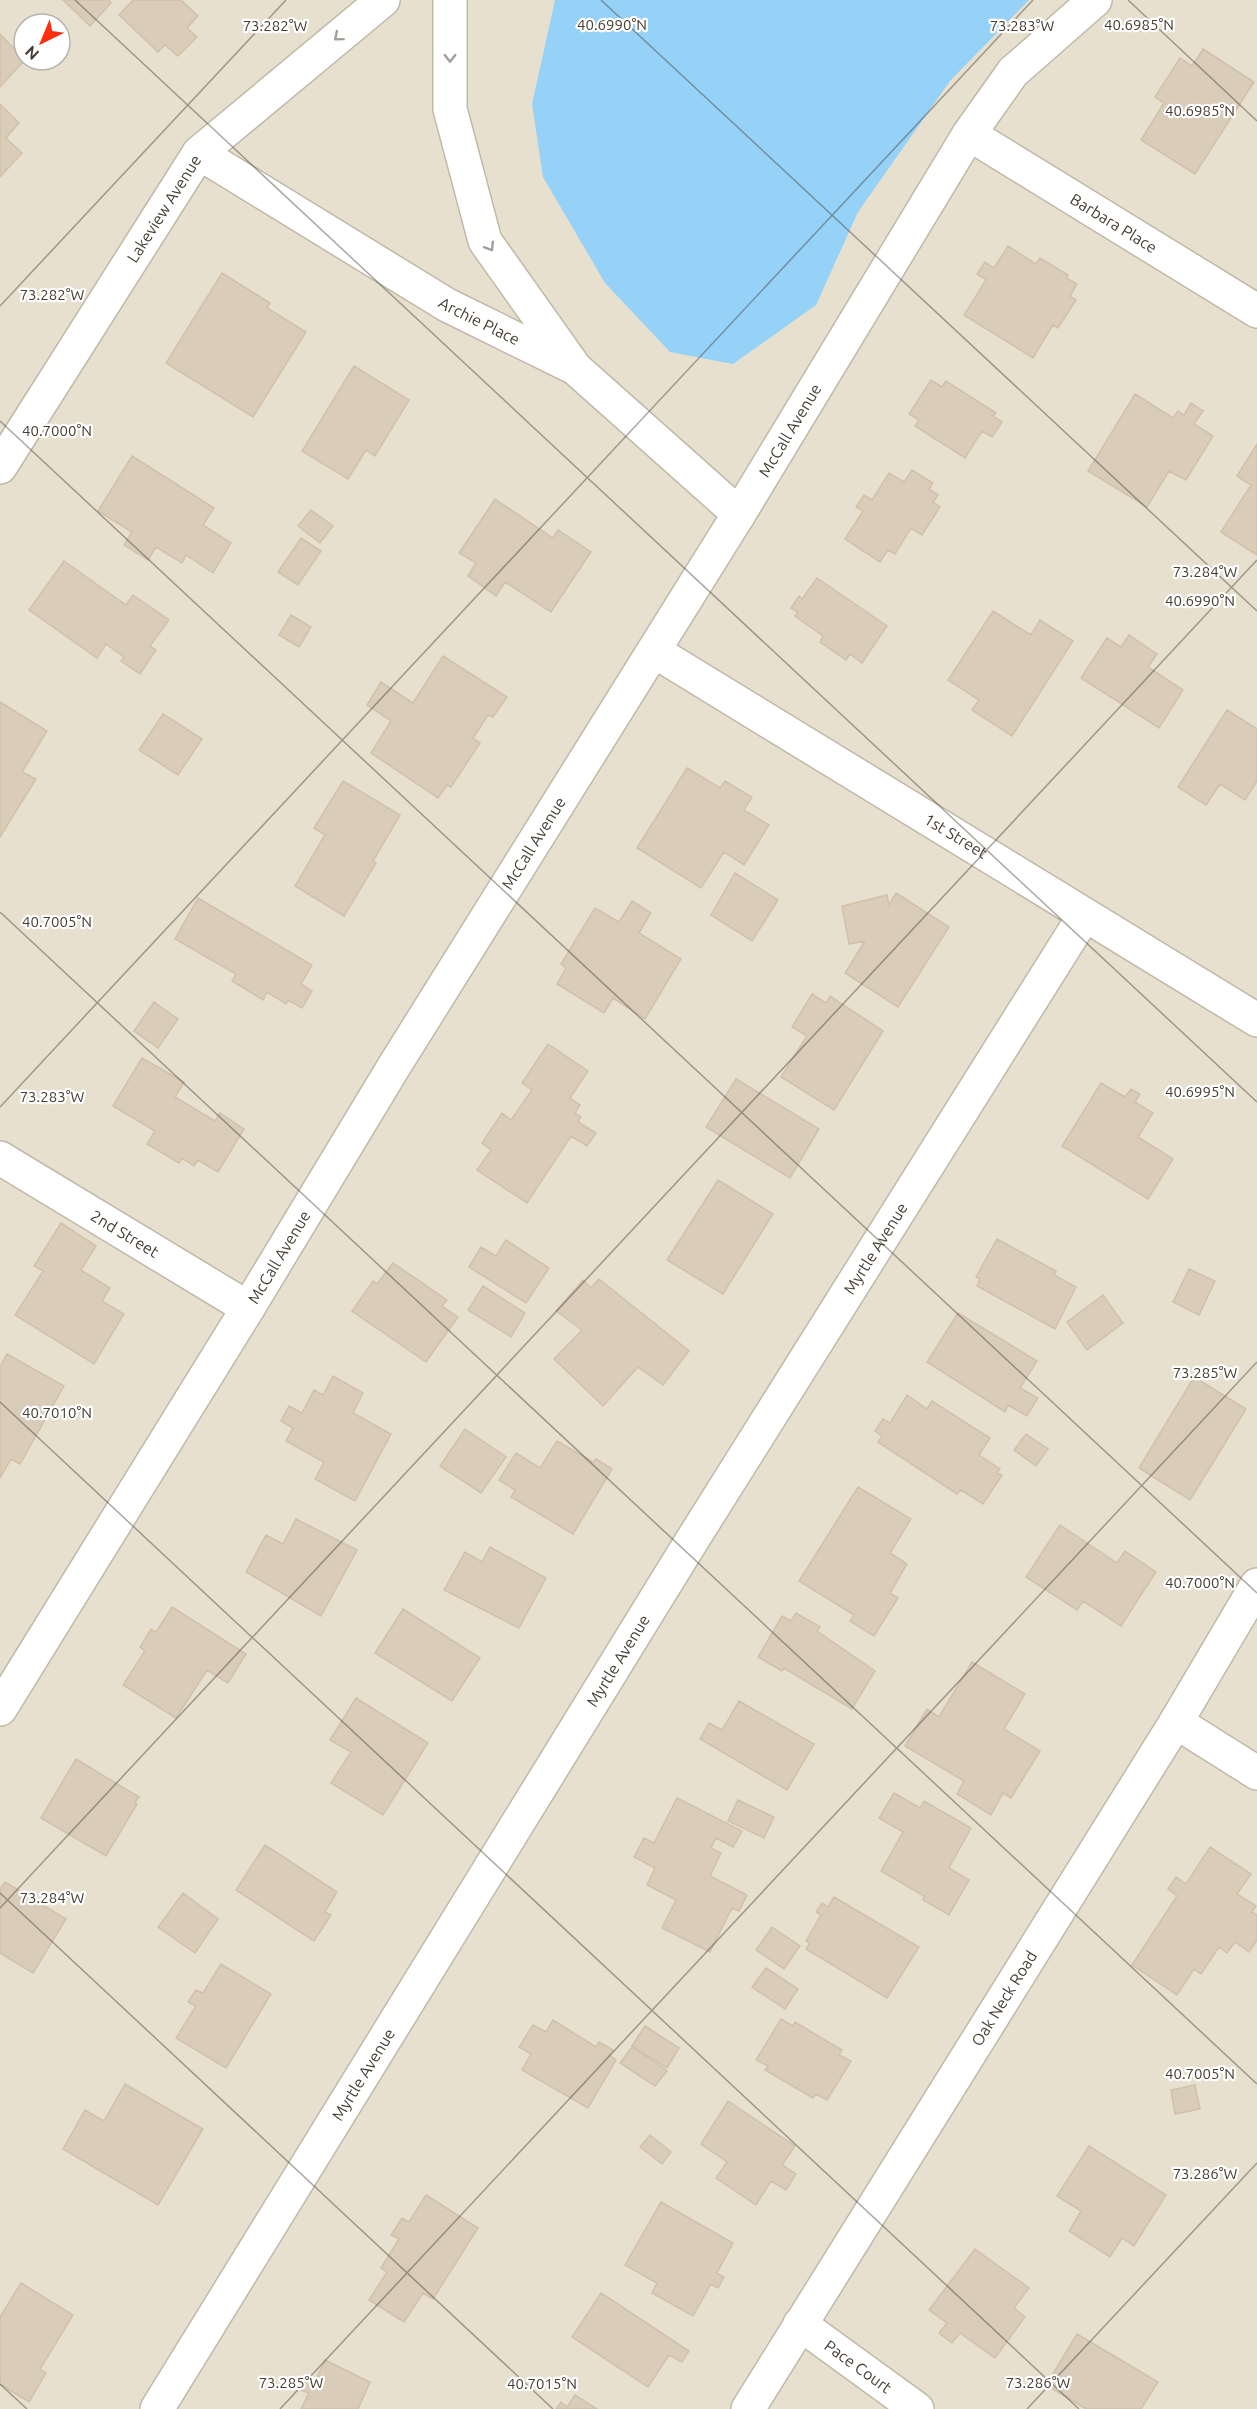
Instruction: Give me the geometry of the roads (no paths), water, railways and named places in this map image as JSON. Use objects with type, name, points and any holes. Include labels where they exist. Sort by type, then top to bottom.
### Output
[{"type":"street","name":"Lakeview Avenue","points":[[0,467],[199,153],[383,0]]},
{"type":"street","points":[[450,0],[450,108],[485,242],[575,368]]},
{"type":"street","name":"McCall Avenue","points":[[0,1709],[248,1308],[393,1068],[739,514],[969,134],[1013,72],[1095,0]]},
{"type":"street","name":"Barbara Place","points":[[969,134],[1257,311]]},
{"type":"street","name":"Archie Place","points":[[199,153],[447,304],[575,368],[739,514]]},
{"type":"street","name":"1st Street","points":[[654,651],[1257,1020]]},
{"type":"street","name":"Myrtle Avenue","points":[[157,2409],[680,1560],[1084,916]]},
{"type":"street","name":"2nd Street","points":[[0,1158],[248,1308]]},
{"type":"street","name":"Oak Neck Road","points":[[748,2409],[1176,1722],[1257,1585]]},
{"type":"street","points":[[1176,1722],[1257,1773]]},
{"type":"street","name":"Pace Court","points":[[800,2324],[917,2409]]},
{"type":"water","points":[[555,0],[1029,0],[950,81],[858,212],[816,305],[733,364],[670,352],[605,283],[543,177],[532,104]]}]
